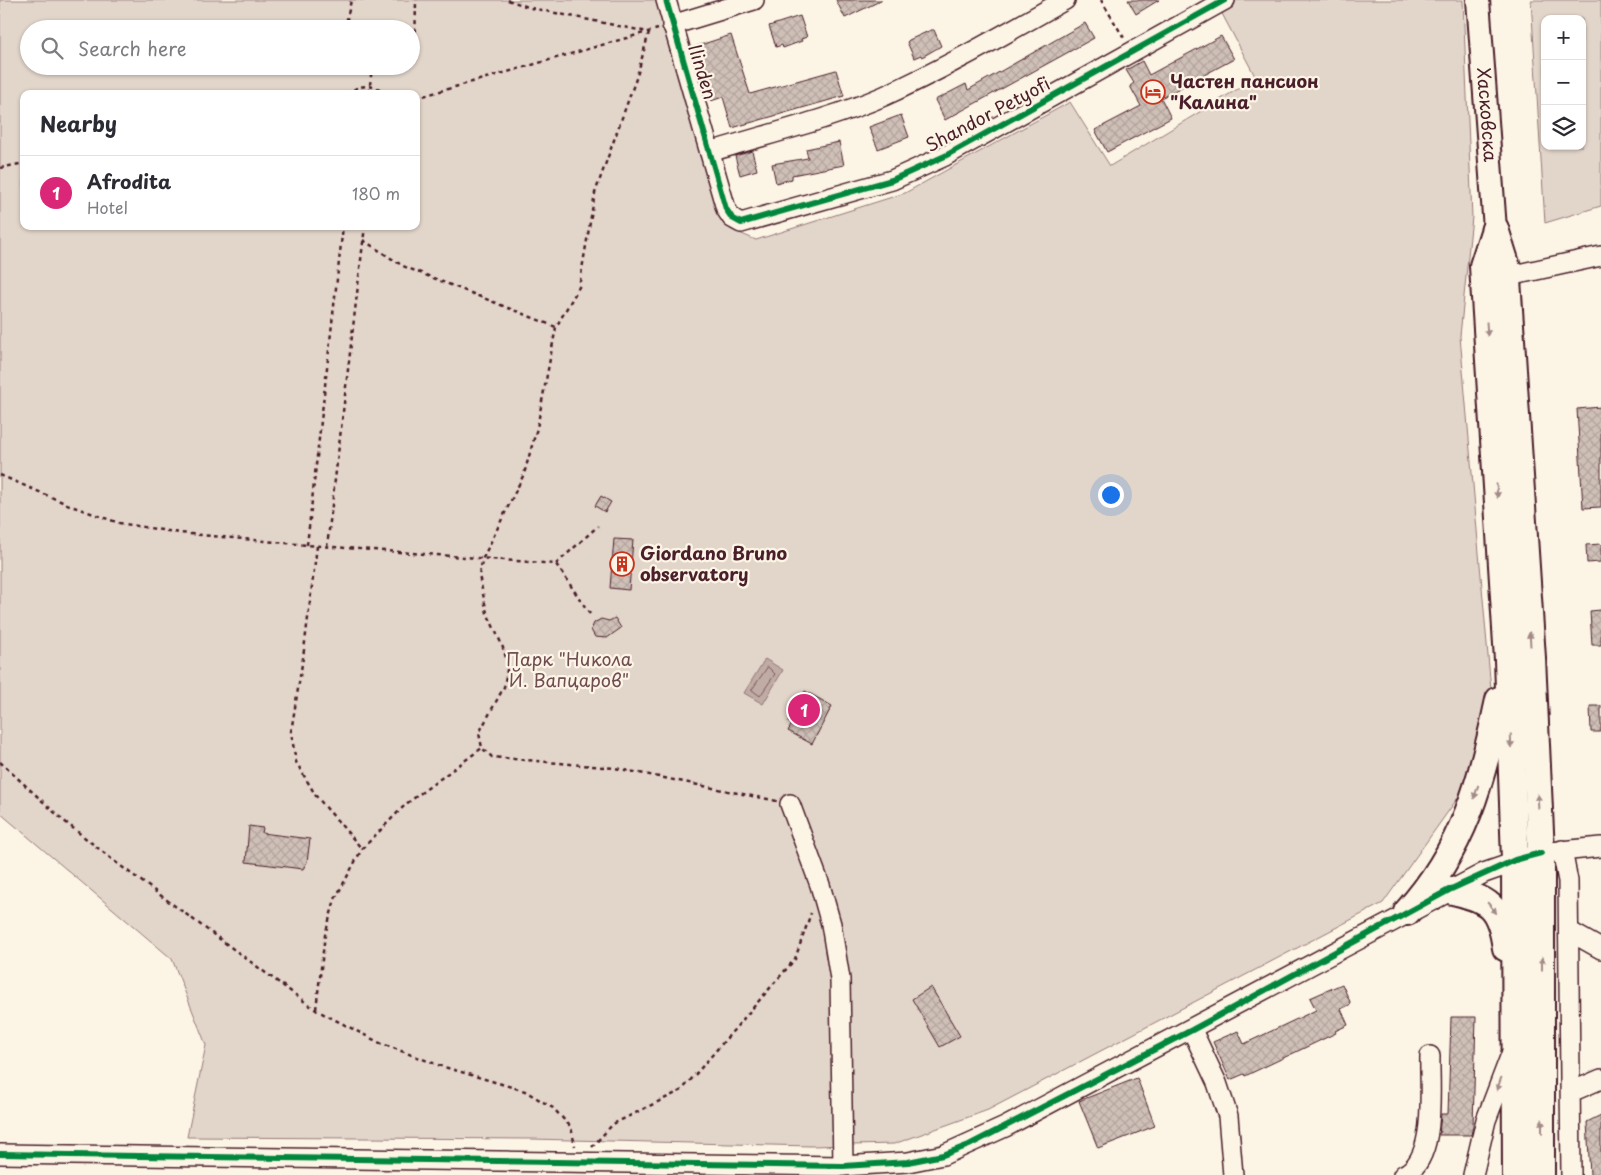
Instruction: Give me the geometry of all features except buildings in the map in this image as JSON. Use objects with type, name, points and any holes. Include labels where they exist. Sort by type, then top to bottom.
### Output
[{"type":"highway","points":[[1495,229],[1483,266],[1496,278],[1551,851],[1541,1175]]},
{"type":"highway","points":[[1496,278],[1515,860],[1516,1175]]},
{"type":"highway","points":[[1407,912],[1435,880],[1472,804],[1483,772],[1508,660]]},
{"type":"highway","points":[[1449,890],[1486,901],[1498,916],[1504,933],[1515,1011]]},
{"type":"main road","name":"Хасковска","points":[[1478,0],[1495,229]]},
{"type":"street","name":"Ilinden","points":[[666,0],[726,209],[732,218],[741,223],[750,222]]},
{"type":"street","points":[[672,25],[754,0]]},
{"type":"street","points":[[710,152],[839,114],[883,96],[923,77],[1066,0]]},
{"type":"street","name":"Shandor Petyofi","points":[[750,222],[892,180],[945,156],[1225,0]]},
{"type":"street","points":[[1496,278],[1601,256]]},
{"type":"street","points":[[790,804],[820,885],[831,924],[840,979],[843,1166]]},
{"type":"street","points":[[0,1154],[843,1166],[880,1170],[943,1155],[969,1145],[1192,1030],[1449,890],[1515,860],[1551,851],[1601,847]]},
{"type":"street","points":[[1551,851],[1568,881],[1571,1175]]},
{"type":"street","points":[[1569,931],[1601,949]]},
{"type":"street","points":[[1192,1030],[1217,1083],[1228,1116],[1233,1175]]},
{"type":"street","points":[[1473,1175],[1486,1120],[1516,1039]]},
{"type":"street","points":[[1403,1175],[1425,1151],[1428,1137],[1430,1056]]},
{"type":"street","points":[[1571,1092],[1601,1079]]},
{"type":"path","points":[[347,20],[351,0]]},
{"type":"path","points":[[416,0],[416,20]]},
{"type":"path","points":[[508,0],[531,8],[649,32]]},
{"type":"path","points":[[1101,0],[1132,52]]},
{"type":"path","points":[[420,97],[649,32]]},
{"type":"path","points":[[649,32],[637,76],[595,193],[579,287],[556,327],[537,428],[524,474],[483,558],[479,575],[482,593],[508,664],[504,688],[479,733],[482,748],[492,757],[615,768],[790,804]]},
{"type":"path","points":[[370,85],[371,75]]},
{"type":"path","points":[[351,90],[370,85],[383,90]]},
{"type":"path","points":[[0,168],[20,164]]},
{"type":"path","points":[[307,545],[343,230]]},
{"type":"path","points":[[327,546],[364,230]]},
{"type":"path","points":[[363,240],[404,266],[556,327]]},
{"type":"path","points":[[0,476],[74,508],[119,523],[180,532],[316,546],[556,564],[598,526]]},
{"type":"path","points":[[316,546],[303,658],[290,732],[296,762],[316,796],[362,849]]},
{"type":"path","points":[[556,564],[592,617]]},
{"type":"path","points":[[316,1010],[325,935],[335,899],[362,849],[406,804],[482,748]]},
{"type":"path","points":[[0,762],[64,821],[114,861],[316,1010],[380,1043],[441,1066],[525,1092],[553,1108],[571,1126],[578,1163]]},
{"type":"path","points":[[578,1163],[613,1124],[682,1090],[795,959],[820,885]]},
{"type":"green space","name":"Парк \"Никола Й. Вапцаров\"","points":[[0,0],[658,0],[718,209],[730,229],[756,240],[905,193],[1070,102],[1110,166],[1256,78],[1219,8],[1233,0],[1463,0],[1472,217],[1460,336],[1491,690],[1467,785],[1383,903],[988,1110],[894,1144],[811,1146],[531,1139],[187,1137],[206,1045],[172,959],[0,813]]},
{"type":"green space","points":[[1531,0],[1601,0],[1601,206],[1545,223]]},
{"type":"water","points":[[765,659],[783,670],[763,704],[744,693]]},
{"type":"cycle path","points":[[666,0],[726,209],[732,218],[741,223],[892,180],[945,156],[1225,0]]},
{"type":"cycle path","points":[[0,1154],[843,1166],[908,1162],[943,1155],[969,1145],[1192,1030],[1449,890],[1515,860],[1541,853]]},
{"type":"place","name":"Частен пансион \"Калина\"","points":[[1153,92]]},
{"type":"place","name":"Giordano Bruno observatory","points":[[622,564]]},
{"type":"place","name":"Afrodita","points":[[804,710]]}]
